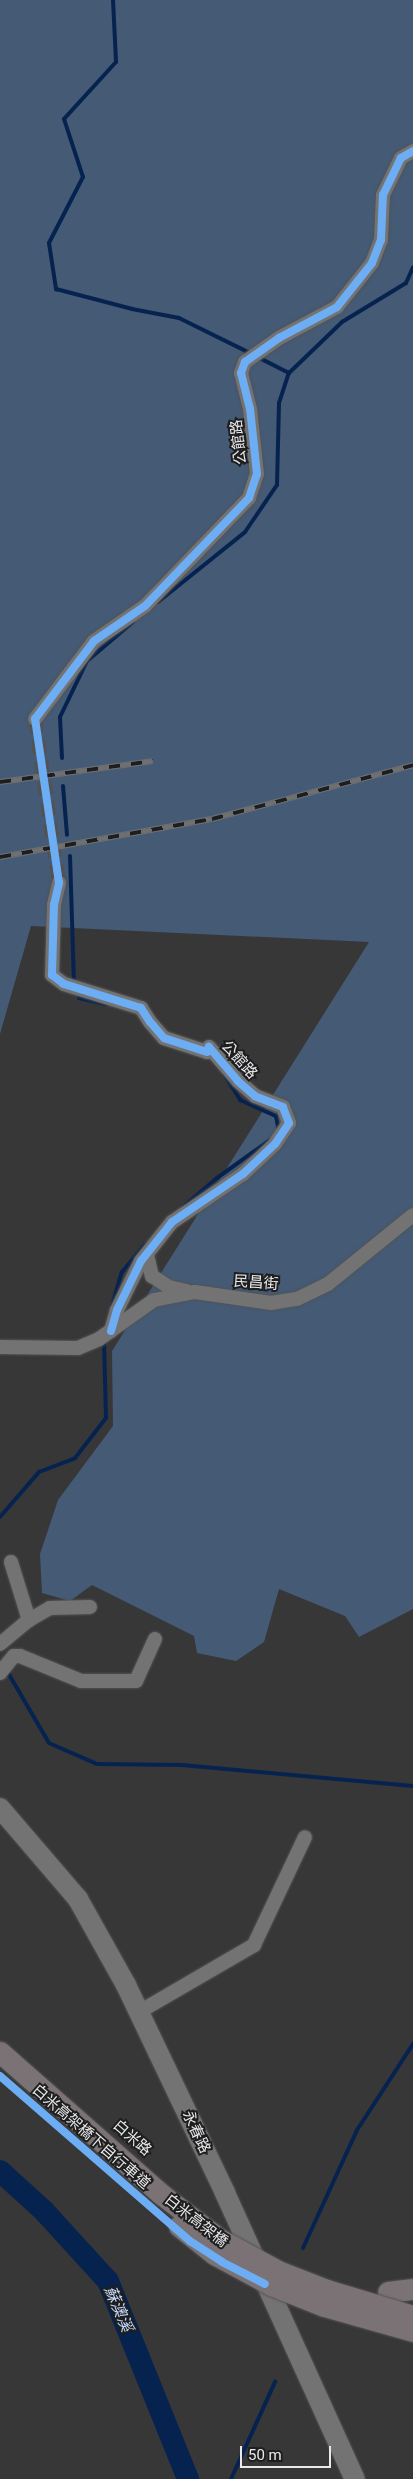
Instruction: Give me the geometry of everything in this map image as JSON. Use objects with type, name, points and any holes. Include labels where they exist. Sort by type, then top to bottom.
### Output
[{"type":"main road","name":"白米高架橋","points":[[0,2052],[161,2194],[221,2240],[278,2271],[327,2290],[413,2316]]},
{"type":"main road","name":"白米高架橋","points":[[0,2069],[152,2203],[214,2254],[271,2285],[324,2306],[382,2324],[413,2331]]},
{"type":"main road","points":[[206,2229],[259,2254],[354,2290],[413,2304]]},
{"type":"main road","points":[[388,2292],[413,2290]]},
{"type":"street","name":"公館路","points":[[35,719],[94,641],[145,606],[249,498],[257,474],[250,409],[241,373],[245,362],[279,338],[338,307],[372,263],[381,240],[383,195],[401,158],[413,152]]},
{"type":"street","name":"公館路","points":[[59,883],[54,905],[52,975],[64,984],[142,1008],[150,1022],[164,1038],[207,1052],[209,1047],[238,1081],[255,1096],[283,1107],[289,1123],[275,1144],[243,1174],[172,1222],[141,1261],[117,1310],[111,1331]]},
{"type":"street","name":"民昌街","points":[[111,1331],[154,1300],[195,1292],[271,1303],[297,1299],[328,1284],[413,1215]]},
{"type":"street","points":[[147,1255],[152,1276],[169,1287],[195,1292]]},
{"type":"street","points":[[0,1347],[78,1348],[99,1339],[111,1331]]},
{"type":"street","points":[[11,1562],[29,1620]]},
{"type":"street","points":[[0,1644],[29,1620],[50,1608],[90,1607]]},
{"type":"street","points":[[0,1673],[14,1656],[20,1656],[81,1681],[136,1681],[155,1639]]},
{"type":"street","name":"永春路","points":[[0,1808],[78,1899],[139,2012],[355,2479]]},
{"type":"street","points":[[139,2012],[254,1945],[305,1837]]},
{"type":"street","name":"白米路","points":[[0,2045],[168,2192],[219,2230],[249,2247]]},
{"type":"shaded area","points":[[0,0],[413,0],[413,1609],[359,1637],[345,1616],[279,1589],[264,1642],[236,1661],[197,1653],[194,1636],[92,1585],[70,1601],[42,1593],[40,1554],[58,1500],[113,1426],[112,1351],[369,942],[31,926],[0,1034]]},
{"type":"waterway","points":[[113,0],[116,62],[64,119],[83,177],[49,243],[56,289],[132,309],[179,318],[252,354]]},
{"type":"waterway","points":[[289,373],[342,322],[406,283],[413,267]]},
{"type":"waterway","points":[[158,602],[245,532],[277,485],[279,403],[289,373],[258,357]]},
{"type":"waterway","points":[[62,758],[60,717],[87,661],[133,622]]},
{"type":"waterway","points":[[63,786],[67,835]]},
{"type":"waterway","points":[[70,856],[74,982]]},
{"type":"waterway","points":[[79,998],[106,1004]]},
{"type":"waterway","points":[[224,1074],[240,1100],[276,1116],[279,1132]]},
{"type":"waterway","points":[[183,1207],[217,1178],[270,1140]]},
{"type":"waterway","points":[[112,1306],[122,1272],[145,1245]]},
{"type":"waterway","points":[[0,1517],[39,1472],[75,1458],[106,1418],[104,1344]]},
{"type":"waterway","points":[[7,1671],[49,1743],[97,1764],[182,1765],[413,1786]]},
{"type":"waterway","points":[[303,2248],[357,2130],[413,2044]]},
{"type":"waterway","name":"蘇澳溪","points":[[0,2171],[44,2211],[108,2281],[188,2479]]},
{"type":"waterway","points":[[231,2479],[275,2382]]},
{"type":"tunnel","points":[[35,719],[59,883]]},
{"type":"railway","points":[[0,782],[153,761]]},
{"type":"railway","points":[[0,857],[212,819],[413,765]]},
{"type":"cycle path","points":[[111,1331],[117,1310],[141,1261],[172,1222],[243,1174],[275,1144],[289,1123],[283,1107],[255,1096],[238,1081],[209,1047],[207,1052],[164,1038],[141,1008],[64,984],[52,975],[54,905],[59,883],[35,719],[94,641],[145,606],[249,498],[257,474],[250,409],[241,373],[245,362],[279,338],[337,307],[372,263],[381,240],[383,195],[401,158],[413,151]]},
{"type":"cycle path","name":"白米高架橋下自行車道","points":[[0,2076],[190,2241],[222,2262],[265,2284]]}]
